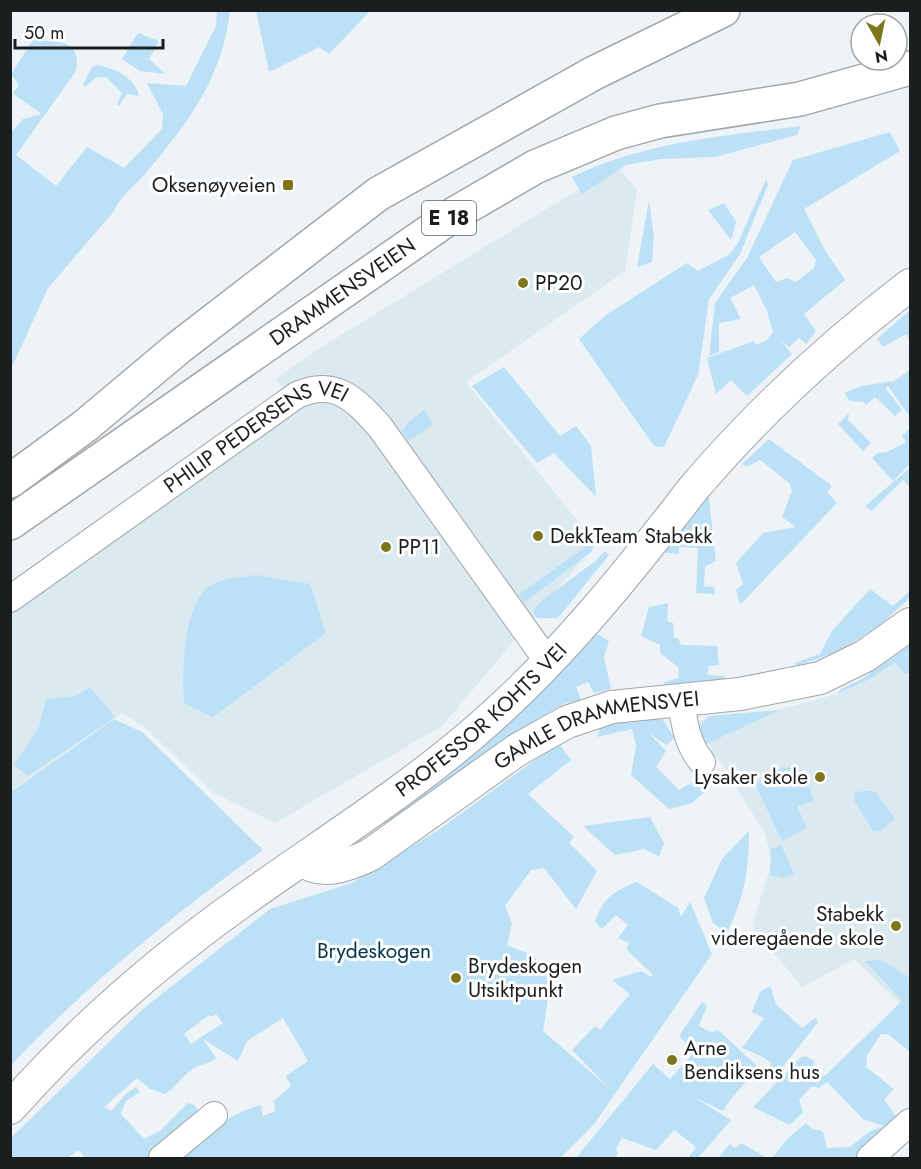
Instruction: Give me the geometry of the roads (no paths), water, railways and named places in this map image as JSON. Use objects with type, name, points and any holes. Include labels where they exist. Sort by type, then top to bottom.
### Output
[{"type":"highway","name":"E 18","points":[[10,481],[85,426],[178,348],[378,194],[594,73],[723,10]]},
{"type":"highway","name":"DRAMMENSVEIEN","points":[[10,523],[456,213],[535,166],[585,144],[660,121],[800,99],[910,68]]},
{"type":"main road","name":"PROFESSOR KOHTS VEI","points":[[10,1108],[117,999],[179,948],[461,744],[548,662],[722,456],[805,375],[910,285]]},
{"type":"main road","name":"GAMLE DRAMMENSVEI","points":[[302,860],[311,867],[332,868],[351,864],[370,855],[517,750],[567,722],[612,707],[767,690],[820,678],[865,656],[910,624]]},
{"type":"street","name":"PHILIP PEDERSENS VEI","points":[[10,599],[297,395],[312,388],[329,388],[353,399],[380,427],[548,662]]},
{"type":"street","points":[[681,700],[685,730],[702,762]]},
{"type":"street","points":[[162,1158],[214,1115]]},
{"type":"street","points":[[870,1158],[910,1122]]},
{"type":"place","name":"Oksenøyveien","points":[[288,185]]},
{"type":"place","name":"PP20","points":[[523,283]]},
{"type":"place","name":"DekkTeam Stabekk","points":[[538,536]]},
{"type":"place","name":"PP11","points":[[386,547]]},
{"type":"place","name":"Lysaker skole","points":[[820,777]]},
{"type":"place","name":"Stabekk videregående skole","points":[[896,926]]},
{"type":"place","name":"Brydeskogen Utsiktpunkt","points":[[456,978]]},
{"type":"place","name":"Arne Bendiksens hus","points":[[672,1060]]},
{"type":"park label","name":"Brydeskogen","points":[[374,951]]}]
